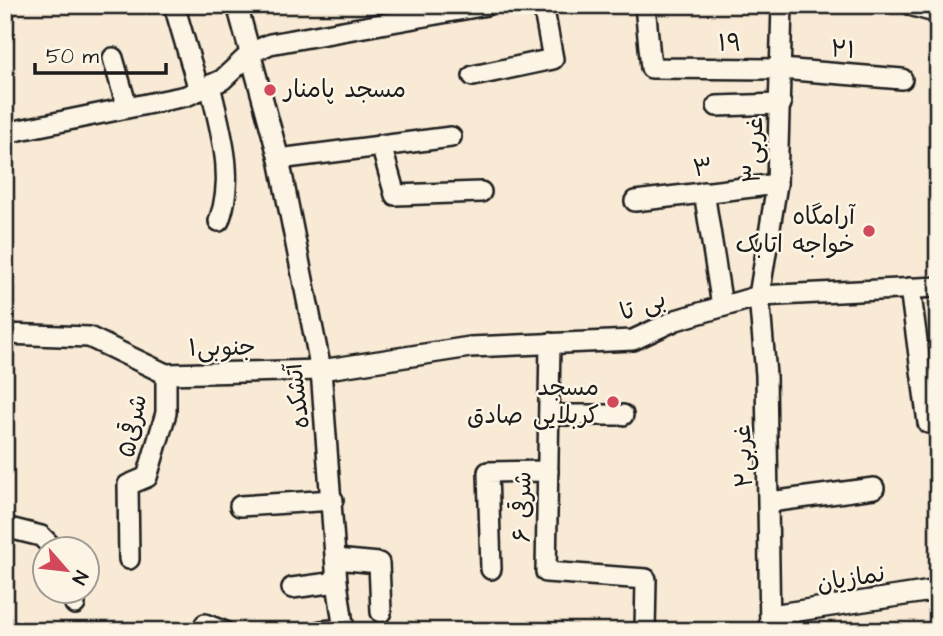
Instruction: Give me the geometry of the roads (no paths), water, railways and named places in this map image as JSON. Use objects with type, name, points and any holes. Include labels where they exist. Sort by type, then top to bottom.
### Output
[{"type":"street","points":[[174,5],[205,87],[225,151],[228,197],[219,221]]},
{"type":"street","name":"آتشکده","points":[[237,5],[279,159],[321,370],[333,500],[337,582],[344,630]]},
{"type":"street","points":[[5,133],[186,96],[222,80],[251,53],[270,44],[423,11],[488,5]]},
{"type":"street","points":[[473,76],[553,59],[543,5]]},
{"type":"street","name":"۱۹","points":[[645,5],[651,68],[781,69]]},
{"type":"street","name":"غربی۳","points":[[759,296],[777,184],[782,5]]},
{"type":"street","points":[[913,6],[938,13]]},
{"type":"street","points":[[113,58],[127,107]]},
{"type":"street","name":"۲۱","points":[[781,69],[902,79]]},
{"type":"street","points":[[717,106],[781,104]]},
{"type":"street","points":[[279,159],[451,137]]},
{"type":"street","points":[[381,145],[395,195],[481,192]]},
{"type":"street","name":"۳","points":[[635,201],[777,184]]},
{"type":"street","points":[[704,192],[722,306]]},
{"type":"street","name":"بی تا","points":[[321,370],[470,347],[633,340],[676,320],[759,296],[938,287]]},
{"type":"street","points":[[910,288],[928,423]]},
{"type":"street","name":"غربی۲","points":[[759,296],[766,375],[771,623]]},
{"type":"street","points":[[5,334],[89,337],[166,374]]},
{"type":"street","name":"۶ شرقی","points":[[550,343],[546,572],[646,579],[645,631]]},
{"type":"street","name":"جنوبی۱","points":[[166,374],[321,370]]},
{"type":"street","name":"شرقی۵","points":[[129,559],[128,485],[147,477],[166,413],[166,374]]},
{"type":"street","points":[[549,415],[623,415]]},
{"type":"street","points":[[491,569],[488,472],[548,471]]},
{"type":"street","points":[[770,502],[874,488]]},
{"type":"street","points":[[240,506],[333,500]]},
{"type":"street","points":[[5,527],[33,534]]},
{"type":"street","points":[[336,559],[379,564],[381,612]]},
{"type":"street","points":[[292,588],[337,582]]},
{"type":"street","name":"نمازیان","points":[[771,623],[938,590]]},
{"type":"street","points":[[321,631],[344,630]]},
{"type":"place","name":"مسجد پامنار","points":[[270,90]]},
{"type":"place","name":"آرامگاه خواجه اتابک","points":[[869,231]]},
{"type":"place","name":"مسجد کربلایی صادق","points":[[613,402]]}]
